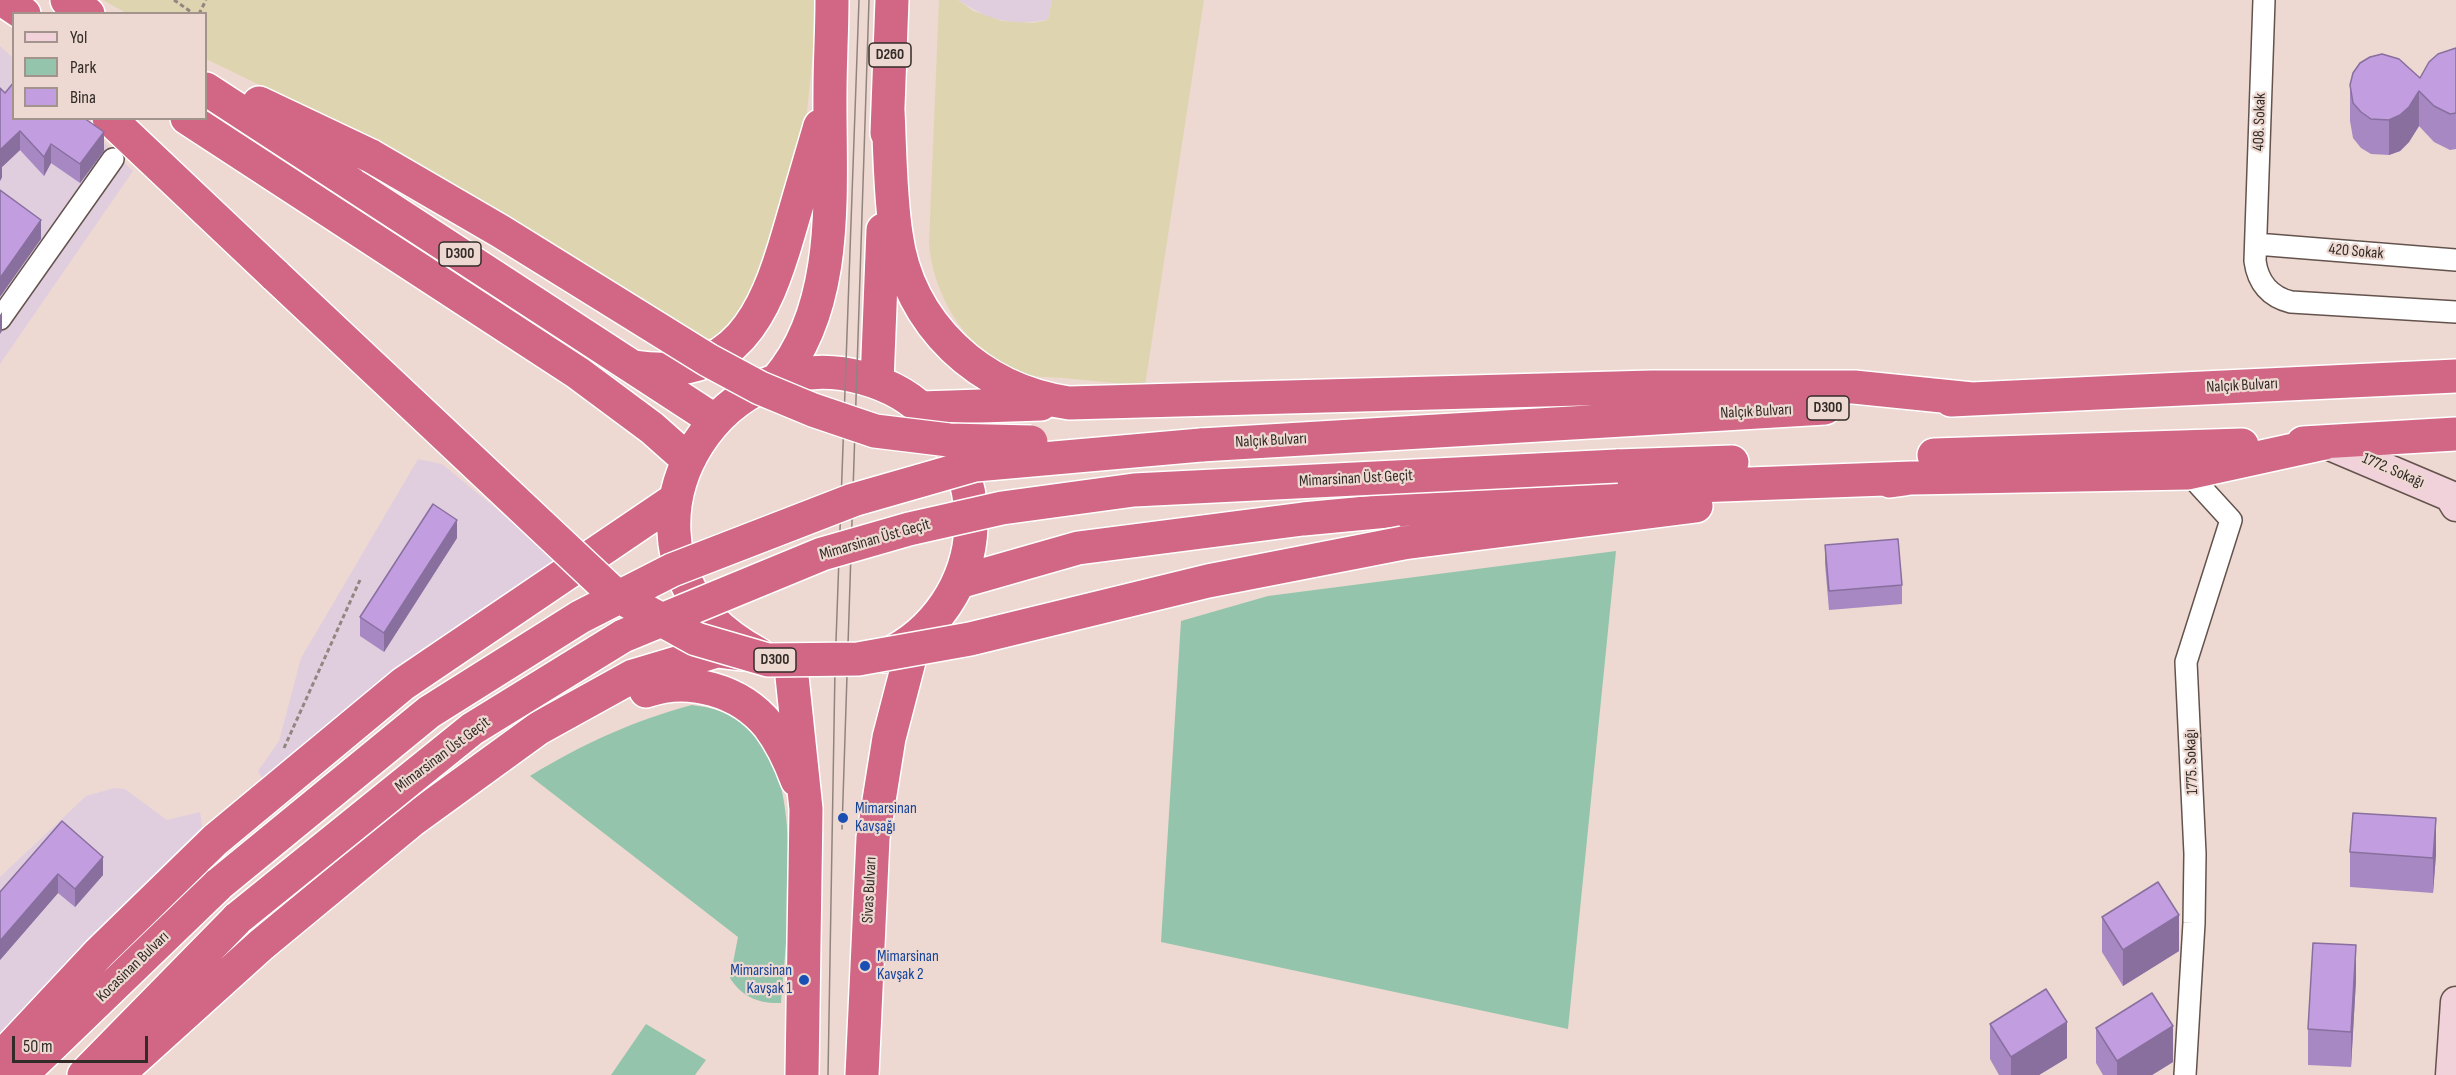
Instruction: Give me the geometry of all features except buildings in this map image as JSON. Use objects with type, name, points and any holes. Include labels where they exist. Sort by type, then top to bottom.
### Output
[{"type":"highway","points":[[3,0],[21,12]]},
{"type":"highway","points":[[66,0],[85,12]]},
{"type":"highway","points":[[777,380],[799,350],[819,297],[830,195],[832,0]]},
{"type":"highway","name":"D260","points":[[888,111],[892,0]]},
{"type":"highway","points":[[0,17],[12,27]]},
{"type":"highway","name":"D300","points":[[207,78],[371,156],[500,231],[708,360],[760,388],[823,414],[875,431],[949,440],[1201,445]]},
{"type":"highway","name":"D300","points":[[207,90],[714,420]]},
{"type":"highway","points":[[633,366],[664,370],[695,365],[723,353],[750,329],[774,283],[830,93]]},
{"type":"highway","points":[[878,382],[888,111]]},
{"type":"highway","points":[[888,111],[896,235],[909,285],[926,318],[954,350],[992,377],[1035,395],[1070,403]]},
{"type":"highway","name":"D300","points":[[111,120],[613,593],[696,639],[768,660],[858,659],[970,639],[1208,581],[1403,543],[1912,478]]},
{"type":"highway","name":"D300","points":[[190,120],[578,373],[652,428],[688,460]]},
{"type":"highway","points":[[117,1075],[261,945],[384,843],[539,728],[633,676],[717,651],[776,662],[822,670],[854,667],[895,651],[915,638],[932,622],[959,582],[970,546],[972,508],[964,471],[947,437],[921,408],[901,393],[878,382],[853,375],[827,372],[777,380],[747,394],[714,420],[699,439],[688,460],[676,499],[675,531],[680,562],[692,592],[710,618],[726,633],[776,662],[806,809],[802,1075]]},
{"type":"highway","name":"Nalçık Bulvarı","points":[[1201,445],[1972,399],[2456,376]]},
{"type":"highway","points":[[921,408],[1652,387],[1854,387],[1972,399]]},
{"type":"highway","points":[[959,582],[1078,548],[1303,519],[1546,495],[1701,486],[1912,478],[2188,472],[2325,442],[2456,434]]},
{"type":"highway","name":"Mimarsinan Üst Geçit","points":[[84,1075],[238,918],[472,729],[623,636],[822,554],[909,529],[1002,508],[1134,490],[1617,466],[2325,442]]},
{"type":"highway","name":"Kocasinan Bulvarı","points":[[21,1075],[219,884],[429,712],[580,617],[672,570],[853,500],[975,465],[1201,445]]},
{"type":"highway","points":[[0,1059],[99,952],[214,840],[385,699],[676,499]]},
{"type":"highway","name":"Sivas Bulvarı","points":[[862,1075],[873,838],[890,738],[915,638]]},
{"type":"highway","points":[[539,728],[660,686],[689,684],[710,688],[746,706],[770,728],[789,760],[806,809]]},
{"type":"street","name":"408. Sokak","points":[[2264,0],[2255,261],[2261,282],[2283,300],[2456,312]]},
{"type":"street","points":[[0,319],[113,159]]},
{"type":"street","name":"420 Sokak","points":[[2256,244],[2456,260]]},
{"type":"street","name":"1772. Sokağı","points":[[2325,442],[2450,496],[2456,506]]},
{"type":"street","name":"1775. Sokağı","points":[[2185,1075],[2195,854],[2186,662],[2231,520],[2188,472]]},
{"type":"street","points":[[2451,1075],[2456,1002]]},
{"type":"path","points":[[174,0],[191,12]]},
{"type":"path","points":[[284,750],[360,580]]},
{"type":"shaded area","points":[[958,0],[1052,0],[1048,20],[1017,23],[987,17]]},
{"type":"shaded area","points":[[0,46],[12,57],[12,120],[81,120],[133,171],[0,364]]},
{"type":"shaded area","points":[[418,459],[442,464],[561,562],[268,789],[258,771],[279,741],[301,658]]},
{"type":"shaded area","points":[[114,788],[125,789],[167,820],[200,812],[205,846],[0,1053],[0,877],[86,796]]},
{"type":"green space","points":[[1616,551],[1568,1029],[1161,942],[1181,621],[1268,596]]},
{"type":"green space","points":[[692,705],[720,711],[746,724],[760,738],[773,762],[782,792],[789,865],[781,1003],[758,1001],[746,995],[730,978],[738,937],[530,776],[608,734]]},
{"type":"green space","points":[[646,1024],[706,1060],[695,1075],[611,1075]]},
{"type":"sand","points":[[103,0],[814,0],[814,43],[806,122],[758,299],[709,345],[332,120],[207,59],[207,12],[124,12]]},
{"type":"sand","points":[[939,0],[958,0],[973,11],[1002,21],[1033,23],[1048,20],[1052,0],[1204,0],[1145,386],[1036,376],[1007,366],[988,355],[972,340],[958,323],[947,304],[932,264],[929,243]]},
{"type":"tram line","points":[[828,1075],[835,669],[859,0]]},
{"type":"tram line","points":[[842,829],[869,0]]},
{"type":"place","name":"Mimarsinan Kavşağı","points":[[843,818]]},
{"type":"place","name":"Mimarsinan Kavşak 2","points":[[865,966]]},
{"type":"place","name":"Mimarsinan Kavşak 1","points":[[804,980]]}]
